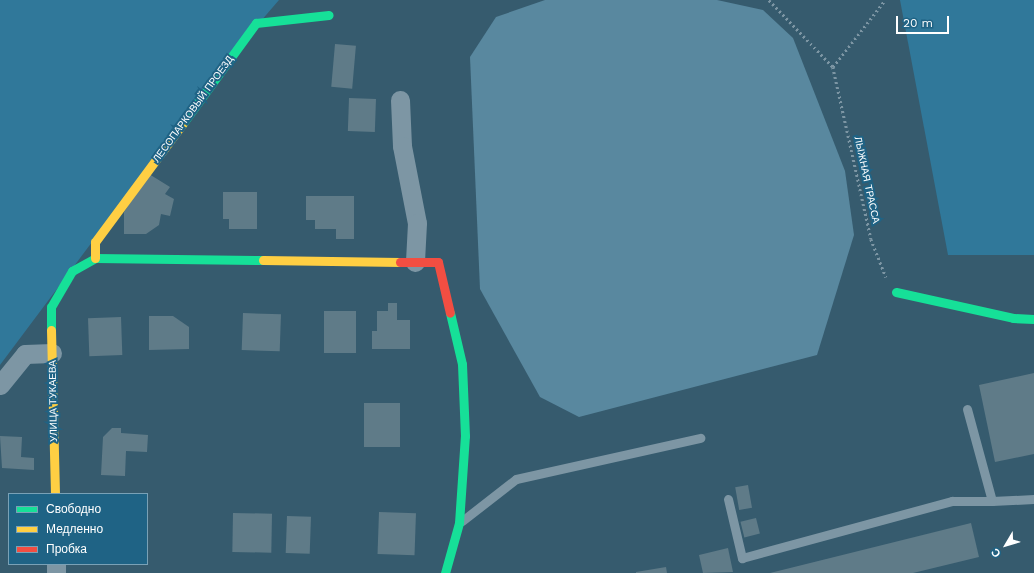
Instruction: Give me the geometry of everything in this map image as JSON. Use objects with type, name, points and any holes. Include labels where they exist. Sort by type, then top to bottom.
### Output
[{"type":"street","name":"ЛЕСОПАРКОВЫЙ ПРОЕЗД","points":[[95,258],[95,242],[256,23],[329,15]]},
{"type":"street","points":[[400,100],[402,146],[417,223],[415,262]]},
{"type":"street","points":[[95,258],[438,262],[462,364],[465,436],[459,523],[446,573]]},
{"type":"street","name":"УЛИЦА ТУКАЕВА","points":[[55,493],[51,307],[72,271],[95,258]]},
{"type":"street","points":[[896,292],[1013,318],[1034,319]]},
{"type":"street","points":[[0,385],[25,354],[52,353]]},
{"type":"lane","points":[[967,409],[992,501]]},
{"type":"lane","points":[[459,523],[516,479],[700,438]]},
{"type":"lane","points":[[728,499],[742,558],[952,501],[1034,499]]},
{"type":"path","points":[[769,0],[833,67],[884,0]]},
{"type":"path","name":"ЛЫЖНАЯ ТРАССА","points":[[833,67],[871,239],[884,274],[896,292]]},
{"type":"shaded area","points":[[0,0],[279,0],[235,51],[0,365]]},
{"type":"shaded area","points":[[545,0],[717,0],[763,10],[793,38],[845,171],[854,235],[817,355],[579,417],[540,397],[480,289],[470,57],[496,17]]},
{"type":"shaded area","points":[[900,0],[1034,0],[1034,255],[948,255]]},
{"type":"building","points":[[335,44],[356,46],[352,89],[331,87]]},
{"type":"building","points":[[349,98],[376,99],[375,132],[348,131]]},
{"type":"building","points":[[149,174],[170,187],[165,194],[174,199],[170,216],[161,214],[159,225],[146,234],[124,234],[124,212]]},
{"type":"building","points":[[223,192],[257,192],[257,229],[229,229],[229,219],[223,219]]},
{"type":"building","points":[[306,196],[354,196],[354,239],[336,239],[336,229],[315,229],[315,220],[306,220]]},
{"type":"building","points":[[388,303],[397,303],[397,320],[410,320],[410,349],[372,349],[372,331],[377,331],[377,311],[388,311]]},
{"type":"building","points":[[324,311],[356,311],[356,353],[324,353]]},
{"type":"building","points":[[243,313],[281,314],[280,351],[242,350]]},
{"type":"building","points":[[149,316],[173,316],[189,327],[189,349],[149,350]]},
{"type":"building","points":[[121,317],[122,355],[89,356],[88,318]]},
{"type":"building","points":[[1034,373],[1034,454],[995,462],[979,385]]},
{"type":"building","points":[[364,403],[400,403],[400,447],[364,447]]},
{"type":"building","points":[[112,428],[121,428],[121,433],[148,435],[147,452],[126,451],[125,476],[101,475],[103,437]]},
{"type":"building","points":[[0,436],[22,437],[21,457],[34,458],[34,470],[2,468]]},
{"type":"building","points":[[748,485],[752,508],[739,510],[735,487]]},
{"type":"building","points":[[379,512],[416,513],[415,555],[378,554]]},
{"type":"building","points":[[233,513],[272,514],[271,553],[232,552]]},
{"type":"building","points":[[287,516],[311,517],[310,554],[286,553]]},
{"type":"building","points":[[756,518],[760,534],[744,537],[740,522]]},
{"type":"building","points":[[971,523],[979,557],[913,573],[770,573]]},
{"type":"building","points":[[728,548],[733,572],[703,573],[699,555]]},
{"type":"building","points":[[666,567],[667,573],[636,573],[636,572]]},
{"type":"traffic: fast","points":[[183,123],[256,23],[329,15]]},
{"type":"traffic: fast","points":[[51,330],[51,307],[72,271],[95,258],[263,260]]},
{"type":"traffic: fast","points":[[896,292],[1013,318],[1034,319]]},
{"type":"traffic: fast","points":[[445,573],[459,523],[465,436],[462,364],[450,313]]},
{"type":"traffic: slow","points":[[95,258],[95,242],[183,123]]},
{"type":"traffic: slow","points":[[263,260],[400,262]]},
{"type":"traffic: slow","points":[[51,330],[55,493]]},
{"type":"traffic: jam","points":[[400,262],[438,262],[450,313]]}]
